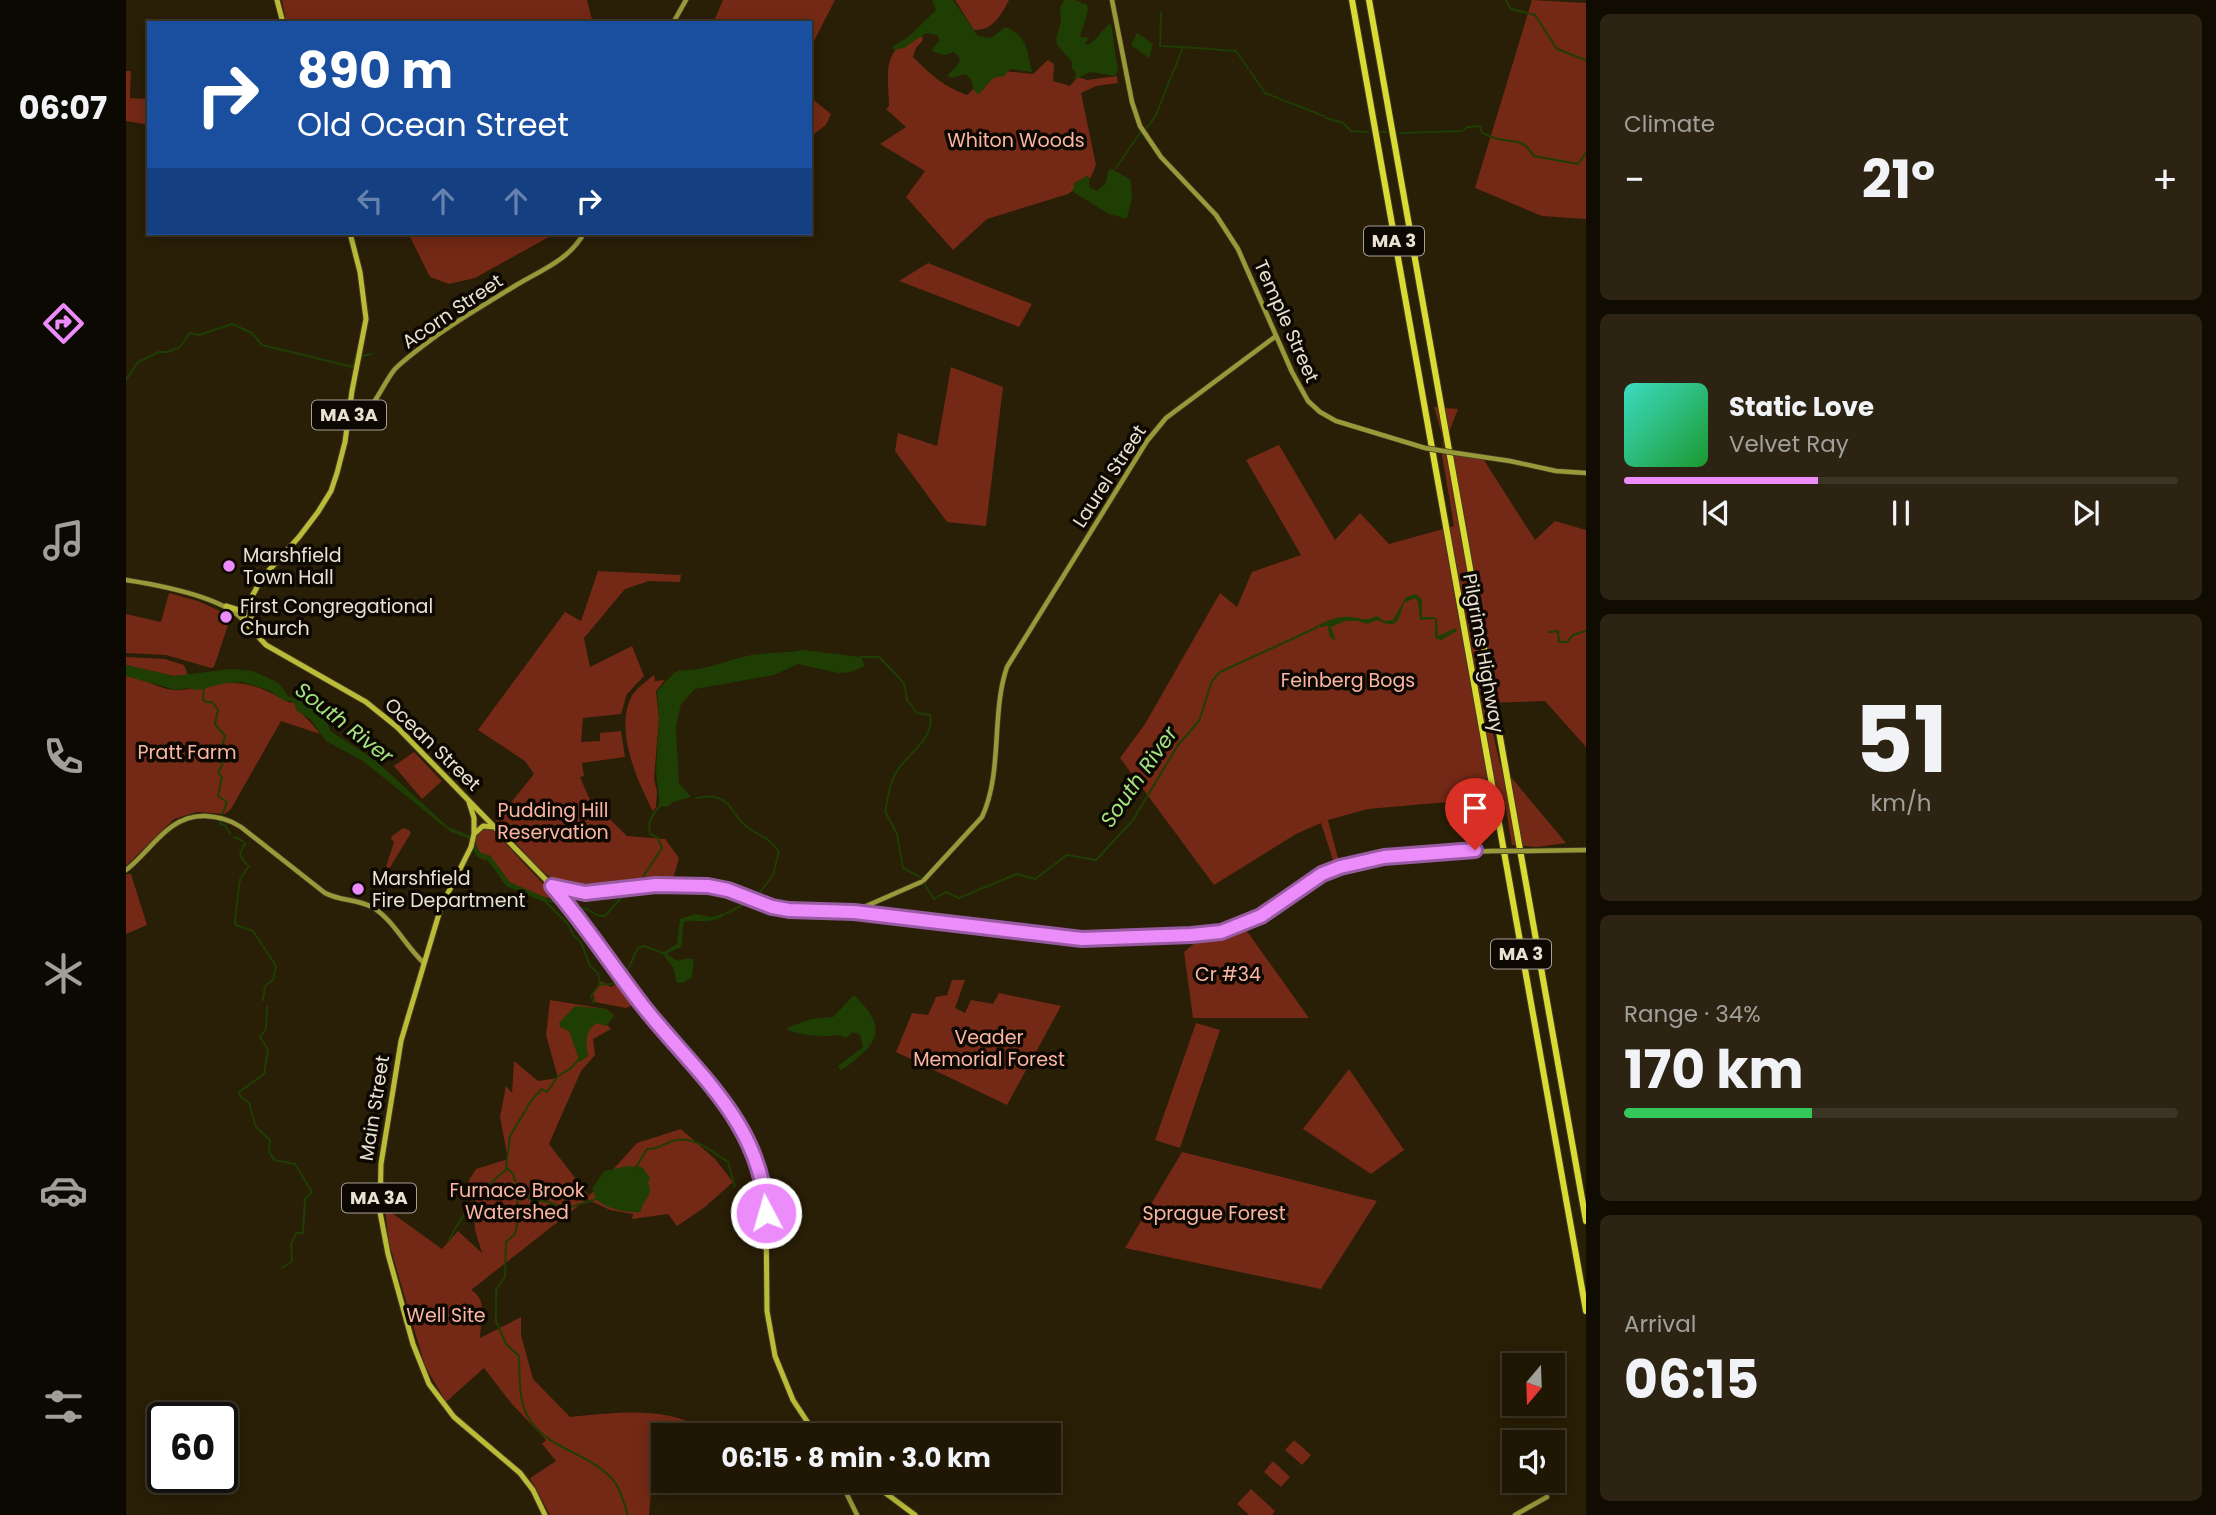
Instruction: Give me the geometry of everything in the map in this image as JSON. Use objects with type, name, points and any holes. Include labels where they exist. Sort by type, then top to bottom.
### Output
[{"type":"highway","name":"Pilgrims Highway","points":[[1352,0],[1586,1311]]},
{"type":"highway","name":"Pilgrims Highway","points":[[1369,0],[1586,1220]]},
{"type":"main road","points":[[277,0],[282,21]]},
{"type":"main road","points":[[674,21],[686,0]]},
{"type":"main road","name":"Temple Street","points":[[1112,0],[1131,97],[1140,126],[1161,157],[1223,224],[1244,259],[1300,387],[1320,412],[1336,421],[1425,448],[1556,471],[1586,473]]},
{"type":"main road","name":"MA 3A","points":[[243,620],[264,575],[299,537],[329,496],[343,449],[366,310],[358,260],[351,235]]},
{"type":"main road","name":"Acorn Street","points":[[348,424],[360,419],[374,402],[386,380],[407,358],[460,320],[566,255],[582,235]]},
{"type":"main road","name":"Laurel Street","points":[[854,912],[922,881],[975,827],[984,814],[995,758],[1005,673],[1097,518],[1158,426],[1276,336]]},
{"type":"main road","points":[[1267,344],[1281,346]]},
{"type":"main road","name":"Ocean Street","points":[[126,580],[168,588],[226,606],[235,611],[254,634],[271,648],[360,698],[384,715],[552,886],[574,912],[623,979],[735,1116],[751,1144],[760,1170],[765,1199],[766,1304],[772,1346],[790,1395],[808,1423]]},
{"type":"main road","points":[[226,606],[243,609],[250,605]]},
{"type":"main road","name":"MA 3A","points":[[250,605],[254,634]]},
{"type":"main road","points":[[467,799],[473,837]]},
{"type":"main road","points":[[126,870],[177,822],[201,816],[225,819],[241,827],[321,890],[340,900],[374,909],[424,963]]},
{"type":"main road","points":[[473,824],[478,817],[484,816]]},
{"type":"main road","name":"Main Street","points":[[484,816],[441,906],[401,1041],[381,1164],[379,1203],[388,1254],[415,1351],[431,1388],[459,1422],[520,1473],[533,1490],[545,1515]]},
{"type":"main road","points":[[473,837],[480,827],[495,827]]},
{"type":"main road","points":[[552,886],[585,893],[662,884],[708,886],[722,888],[786,910],[854,912],[1082,939],[1203,935],[1221,932],[1266,914],[1322,874],[1384,857],[1450,851],[1527,852],[1586,849]]},
{"type":"main road","points":[[847,1493],[856,1515]]},
{"type":"main road","points":[[885,1493],[915,1515]]},
{"type":"main road","points":[[1515,1515],[1547,1497]]},
{"type":"green space","points":[[282,0],[587,0],[592,21],[286,21]]},
{"type":"green space","points":[[723,0],[835,0],[812,45],[812,21],[714,21]]},
{"type":"green space","points":[[955,0],[1009,0],[991,25],[974,30]]},
{"type":"green space","points":[[1532,0],[1586,3],[1586,219],[1542,216],[1475,188]]},
{"type":"green space","name":"Whiton Woods","points":[[921,34],[923,40],[913,57],[938,79],[967,95],[993,70],[1033,74],[1048,60],[1054,64],[1053,81],[1070,86],[1078,77],[1087,80],[1117,76],[1118,83],[1096,86],[1081,93],[1096,165],[1091,177],[1068,194],[987,219],[953,250],[906,197],[925,171],[880,144],[906,127],[886,109],[889,106],[890,62],[899,46]]},
{"type":"green space","points":[[126,71],[131,71],[130,98],[147,99],[147,125],[126,121]]},
{"type":"green space","points":[[812,99],[831,114],[826,125],[812,136]]},
{"type":"green space","points":[[409,235],[552,235],[475,278],[449,284],[430,277]]},
{"type":"green space","points":[[928,263],[1032,304],[1019,327],[899,281]]},
{"type":"green space","points":[[951,367],[1003,387],[986,526],[947,522],[895,451],[898,433],[937,446]]},
{"type":"green space","points":[[1434,407],[1458,409],[1442,449],[1443,438]]},
{"type":"green space","name":"Feinberg Bogs","points":[[1279,445],[1335,540],[1360,513],[1389,544],[1454,526],[1442,450],[1480,454],[1535,540],[1555,521],[1586,530],[1586,747],[1545,701],[1486,703],[1500,764],[1566,843],[1537,847],[1512,845],[1504,797],[1368,809],[1328,820],[1338,858],[1341,859],[1332,862],[1321,823],[1296,834],[1214,885],[1120,758],[1145,724],[1220,593],[1237,607],[1252,572],[1301,555],[1246,460]]},
{"type":"green space","name":"Pudding Hill Reservation","points":[[598,571],[681,575],[680,582],[649,581],[625,589],[584,638],[590,667],[632,646],[644,676],[627,694],[621,714],[583,718],[581,742],[600,741],[600,733],[621,731],[625,757],[582,763],[584,776],[580,777],[590,800],[627,836],[665,839],[679,858],[673,879],[588,891],[575,890],[555,881],[528,857],[496,821],[534,774],[525,761],[478,730],[565,612],[581,621]]},
{"type":"green space","points":[[169,593],[198,601],[220,611],[218,621],[228,625],[214,667],[166,655],[126,653],[126,614],[161,622]]},
{"type":"green space","points":[[126,657],[165,659],[184,665],[188,675],[174,676],[126,665]]},
{"type":"green space","points":[[654,675],[655,681],[665,680],[656,691],[659,719],[654,779],[657,791],[656,807],[653,811],[634,769],[625,722],[627,707],[633,694]]},
{"type":"green space","name":"Pratt Farm","points":[[126,676],[173,690],[224,683],[252,686],[290,703],[294,702],[320,734],[281,721],[231,809],[225,814],[197,812],[174,819],[126,866]]},
{"type":"green space","points":[[414,752],[442,781],[422,799],[394,766]]},
{"type":"green space","points":[[403,828],[411,833],[389,869],[386,867],[394,842],[392,836]]},
{"type":"green space","points":[[483,828],[492,829],[560,902],[513,887],[491,858],[481,859],[475,844],[477,834]]},
{"type":"green space","points":[[126,874],[131,874],[147,925],[126,934]]},
{"type":"green space","name":"Cr #34","points":[[1239,920],[1309,1018],[1193,1018],[1184,952],[1212,928]]},
{"type":"green space","name":"Veader Memorial Forest","points":[[952,980],[965,980],[955,1008],[965,1013],[971,1000],[993,1004],[999,993],[1061,1006],[1007,1105],[896,1052],[912,1013],[928,1015],[936,997],[947,995]]},
{"type":"green space","points":[[601,981],[611,987],[620,982],[632,998],[631,1006],[626,1008],[595,1002],[593,993]]},
{"type":"green space","points":[[550,1000],[606,1009],[614,1015],[607,1025],[611,1029],[593,1039],[595,1055],[581,1071],[549,1144],[589,1196],[637,1143],[681,1129],[715,1159],[733,1182],[705,1207],[677,1226],[668,1214],[632,1219],[633,1214],[610,1210],[587,1199],[471,1290],[477,1294],[482,1305],[480,1338],[521,1317],[521,1335],[533,1379],[570,1417],[636,1413],[670,1416],[691,1423],[651,1423],[649,1515],[550,1515],[530,1478],[556,1461],[542,1444],[546,1440],[511,1403],[484,1368],[446,1402],[425,1366],[389,1243],[385,1208],[442,1249],[458,1231],[482,1253],[475,1230],[474,1207],[466,1185],[476,1169],[508,1159],[500,1117],[506,1086],[512,1093],[514,1061],[538,1081],[558,1078],[546,1035]]},
{"type":"green space","points":[[1196,1023],[1220,1030],[1180,1148],[1155,1140]]},
{"type":"green space","points":[[1349,1069],[1404,1150],[1371,1174],[1303,1129]]},
{"type":"green space","name":"Sprague Forest","points":[[1182,1152],[1377,1201],[1321,1289],[1125,1248]]},
{"type":"green space","points":[[1294,1440],[1311,1455],[1302,1465],[1285,1450]]},
{"type":"green space","points":[[1273,1461],[1290,1477],[1281,1487],[1264,1472]]},
{"type":"green space","points":[[1251,1489],[1275,1511],[1272,1515],[1249,1515],[1237,1504]]},
{"type":"shaded area","points":[[932,0],[953,0],[978,36],[991,38],[1005,27],[1013,30],[1025,45],[1032,72],[1010,69],[1004,76],[993,78],[979,94],[975,92],[970,78],[965,74],[952,78],[947,76],[959,63],[960,58],[954,52],[945,55],[931,51],[940,40],[937,35],[926,33],[904,48],[893,50],[892,47],[908,37],[936,10]]},
{"type":"shaded area","points":[[1064,0],[1075,0],[1087,5],[1088,11],[1080,37],[1089,38],[1085,43],[1087,45],[1111,23],[1118,71],[1115,76],[1090,72],[1074,80],[1076,74],[1072,62],[1057,45],[1056,39],[1061,21],[1060,8]]},
{"type":"shaded area","points":[[1137,33],[1153,44],[1149,58],[1131,45]]},
{"type":"shaded area","points":[[1112,169],[1131,180],[1132,197],[1127,219],[1109,214],[1073,192],[1074,183],[1087,176],[1090,188],[1097,191],[1106,183],[1108,171]]},
{"type":"shaded area","points":[[1416,594],[1422,600],[1422,617],[1437,619],[1438,636],[1456,628],[1457,631],[1441,640],[1435,638],[1435,619],[1420,620],[1415,598],[1404,603],[1398,619],[1393,624],[1377,620],[1367,624],[1345,621],[1331,627],[1336,641],[1330,637],[1329,623],[1314,628],[1341,617],[1366,619],[1377,616],[1384,621],[1393,620],[1406,597]]},
{"type":"shaded area","points":[[803,650],[861,657],[865,666],[851,672],[838,673],[798,664],[774,675],[695,689],[681,704],[676,727],[679,783],[691,797],[673,802],[668,807],[660,806],[656,772],[659,719],[657,691],[680,670],[707,667],[752,655]]},
{"type":"shaded area","points":[[126,665],[174,676],[231,669],[253,671],[279,683],[288,696],[316,704],[326,716],[330,731],[375,760],[448,827],[471,836],[470,839],[451,832],[363,761],[326,741],[311,720],[296,710],[294,702],[242,682],[198,690],[176,690],[126,676]]},
{"type":"shaded area","points":[[728,912],[713,920],[685,921],[680,948],[668,955],[678,961],[694,959],[692,977],[683,983],[677,983],[673,967],[662,953],[677,944],[680,919],[695,914],[712,917]]},
{"type":"shaded area","points":[[854,995],[872,1017],[876,1031],[870,1046],[840,1070],[838,1066],[863,1047],[860,1035],[853,1032],[846,1038],[838,1035],[811,1035],[786,1028],[811,1019],[833,1017]]},
{"type":"shaded area","points":[[575,1006],[607,1009],[614,1016],[606,1026],[597,1023],[590,1030],[588,1056],[580,1062],[569,1031],[560,1027],[559,1023]]},
{"type":"shaded area","points":[[628,1166],[642,1167],[650,1178],[649,1195],[641,1212],[606,1206],[597,1200],[592,1189],[604,1171]]},
{"type":"waterway","name":"South River","points":[[1506,0],[1511,9],[1535,15],[1557,49],[1586,60]]},
{"type":"waterway","points":[[1161,13],[1160,46],[1181,47]]},
{"type":"waterway","points":[[1172,75],[1183,47],[1236,51],[1248,68]]},
{"type":"waterway","points":[[1250,71],[1265,93],[1324,116]]},
{"type":"waterway","points":[[1146,129],[1155,117],[1171,77]]},
{"type":"waterway","points":[[1326,118],[1343,123],[1351,131],[1368,132]]},
{"type":"waterway","points":[[1400,133],[1462,131],[1468,127],[1480,126],[1482,133],[1525,145],[1534,156],[1578,164],[1586,153]]},
{"type":"waterway","points":[[1379,132],[1386,132]]},
{"type":"waterway","points":[[1116,168],[1140,133]]},
{"type":"waterway","points":[[126,380],[138,362],[159,352],[180,347],[190,333],[199,335],[232,324],[252,333],[262,345],[353,367],[356,355]]},
{"type":"waterway","points":[[362,356],[372,354]]},
{"type":"waterway","name":"South River","points":[[1321,626],[1332,624]]},
{"type":"waterway","name":"South River","points":[[861,657],[879,657],[904,683],[907,700],[917,713],[930,715],[930,724],[924,739],[893,778],[885,811],[897,834],[903,868],[920,877],[934,899],[946,892],[959,898],[1017,874],[1035,879],[1067,855],[1096,860],[1133,820],[1178,745],[1199,721],[1212,681],[1220,672],[1318,627]]},
{"type":"waterway","name":"South River","points":[[1549,632],[1558,631],[1559,642],[1567,642],[1573,635],[1586,631]]},
{"type":"waterway","points":[[204,688],[203,699],[212,702],[218,710],[215,724],[225,736],[221,752],[234,753],[238,758],[235,762],[225,759],[218,773],[222,777],[218,796],[227,802],[222,815]]},
{"type":"waterway","name":"South River","points":[[696,798],[712,796],[723,800],[745,825],[771,842],[779,852],[773,875],[755,899]]},
{"type":"waterway","name":"South River","points":[[637,886],[662,848],[658,838],[650,834],[649,830],[660,800]]},
{"type":"waterway","points":[[221,821],[220,824],[225,825],[230,834]]},
{"type":"waterway","points":[[234,837],[243,841]]},
{"type":"waterway","name":"South River","points":[[471,838],[479,855],[489,858],[508,884],[543,899]]},
{"type":"waterway","points":[[244,861],[240,854],[245,843]]},
{"type":"waterway","points":[[249,866],[240,879],[235,920],[236,925],[253,931],[276,966],[273,980],[265,986],[263,1000]]},
{"type":"waterway","name":"South River","points":[[571,907],[587,909],[599,916],[605,916],[622,897],[633,890]]},
{"type":"waterway","name":"South River","points":[[543,899],[562,904]]},
{"type":"waterway","name":"South River","points":[[544,900],[568,924],[574,936],[581,942],[590,966],[598,973],[600,984],[616,983],[621,979],[629,969],[638,948],[644,946],[663,953]]},
{"type":"waterway","name":"South River","points":[[727,913],[750,901]]},
{"type":"waterway","points":[[594,1003],[591,996],[600,984]]},
{"type":"waterway","points":[[267,1007],[266,1029],[260,1037],[268,1050],[264,1074],[239,1092],[249,1103],[256,1127],[270,1140],[269,1151],[274,1160],[295,1164],[312,1192],[305,1199],[303,1233],[296,1233],[291,1244],[292,1261],[282,1268]]},
{"type":"waterway","points":[[579,1059],[558,1076],[547,1092],[542,1089],[531,1101],[510,1136],[506,1167],[513,1174],[517,1187],[518,1221],[515,1234],[506,1242],[505,1277],[496,1290],[496,1321],[506,1344],[519,1356],[522,1401],[535,1427],[556,1444],[592,1463],[613,1480],[628,1515]]},
{"type":"waterway","points":[[635,1169],[647,1149],[680,1139],[687,1140],[702,1145],[728,1162],[735,1187]]},
{"type":"waterway","points":[[449,1240],[474,1201],[507,1169]]},
{"type":"waterway","points":[[518,1188],[531,1200],[549,1202],[565,1209],[596,1199]]},
{"type":"place","name":"Marshfield Town Hall","points":[[229,566]]},
{"type":"place","name":"First Congregational Church","points":[[226,617]]},
{"type":"place","name":"Marshfield Fire Department","points":[[358,889]]},
{"type":"route","points":[[766,1213],[760,1170],[751,1144],[739,1122],[643,1006],[552,886],[585,893],[656,885],[708,886],[789,910],[854,912],[1058,937],[1098,939],[1221,932],[1270,911],[1330,870],[1384,857],[1475,850]]},
{"type":"park label","name":"Furnace Brook Watershed","points":[[517,1201]]},
{"type":"park label","name":"Well Site","points":[[446,1315]]}]
